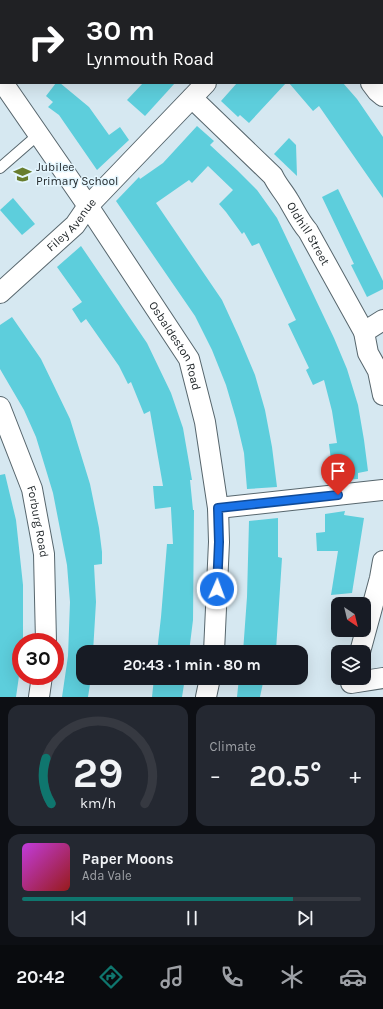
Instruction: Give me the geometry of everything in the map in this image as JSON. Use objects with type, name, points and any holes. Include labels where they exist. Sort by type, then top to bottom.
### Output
[{"type":"street","name":"Osbaldeston Road","points":[[4,84],[88,206],[189,359],[205,422],[218,508],[219,542],[214,645]]},
{"type":"street","name":"Filey Avenue","points":[[0,293],[75,225],[88,206],[205,84]]},
{"type":"street","points":[[372,84],[383,96]]},
{"type":"street","name":"Oldhill Street","points":[[192,98],[273,176],[278,186],[287,197],[308,231],[364,332],[368,353],[378,371],[383,395]]},
{"type":"street","points":[[364,332],[383,320]]},
{"type":"street","name":"Forburg Road","points":[[0,407],[32,489],[44,554],[46,633]]},
{"type":"street","points":[[218,508],[383,490]]},
{"type":"street","points":[[362,645],[382,572]]},
{"type":"street","points":[[351,686],[383,678]]},
{"type":"street","points":[[39,697],[41,685]]},
{"type":"street","points":[[206,697],[209,685]]},
{"type":"lane","points":[[0,168],[39,134]]},
{"type":"building","points":[[55,84],[61,84],[89,107],[109,135],[120,127],[129,140],[97,170],[59,115],[48,107],[53,102],[46,96]]},
{"type":"building","points":[[142,84],[174,84],[145,116],[127,100]]},
{"type":"building","points":[[236,84],[285,84],[249,123],[240,115],[238,117],[221,101]]},
{"type":"building","points":[[290,84],[344,84],[357,99],[383,137],[383,198],[319,106],[313,111]]},
{"type":"building","points":[[197,126],[214,141],[210,145],[257,190],[277,218],[334,338],[347,369],[358,405],[364,440],[368,471],[358,473],[358,479],[342,480],[340,467],[332,468],[329,444],[337,443],[332,411],[324,380],[313,385],[306,370],[309,368],[288,324],[296,320],[259,243],[252,246],[244,232],[242,234],[219,204],[233,190],[208,166],[192,183],[189,180],[156,203],[222,300],[255,375],[265,410],[272,447],[277,487],[247,489],[244,453],[236,419],[226,385],[212,350],[195,316],[116,201],[139,177],[140,179],[163,163]]},
{"type":"building","points":[[289,138],[296,145],[297,176],[274,154]]},
{"type":"building","points":[[338,189],[383,281],[383,289],[367,297],[351,265],[354,264],[322,197]]},
{"type":"building","points":[[13,198],[35,224],[22,235],[0,210]]},
{"type":"building","points":[[81,246],[147,343],[171,393],[183,428],[192,480],[190,480],[194,510],[193,620],[190,645],[158,645],[167,544],[173,544],[171,507],[155,509],[153,486],[163,486],[150,411],[144,414],[131,382],[128,384],[119,366],[86,319],[81,323],[72,309],[82,302],[57,267]]},
{"type":"building","points":[[12,317],[41,359],[70,419],[90,484],[99,528],[102,564],[94,565],[96,602],[93,645],[76,645],[76,685],[90,685],[88,697],[62,697],[68,656],[70,602],[67,565],[53,493],[36,437],[24,410],[0,369],[0,325]]},
{"type":"building","points":[[5,474],[16,520],[23,585],[23,633],[12,633],[12,685],[18,685],[16,697],[0,697],[0,475]]},
{"type":"building","points":[[345,511],[344,515],[364,518],[352,593],[331,595],[338,551],[317,551],[316,533],[325,532],[325,514]]},
{"type":"building","points":[[278,518],[278,557],[282,558],[276,645],[244,645],[247,597],[249,521]]},
{"type":"building","points":[[153,685],[184,685],[182,697],[152,697]]},
{"type":"building","points":[[238,685],[263,685],[260,697],[237,697]]},
{"type":"place","name":"Jubilee Primary School","points":[[23,174]]},
{"type":"route","points":[[217,589],[219,542],[218,508],[338,495]]}]
